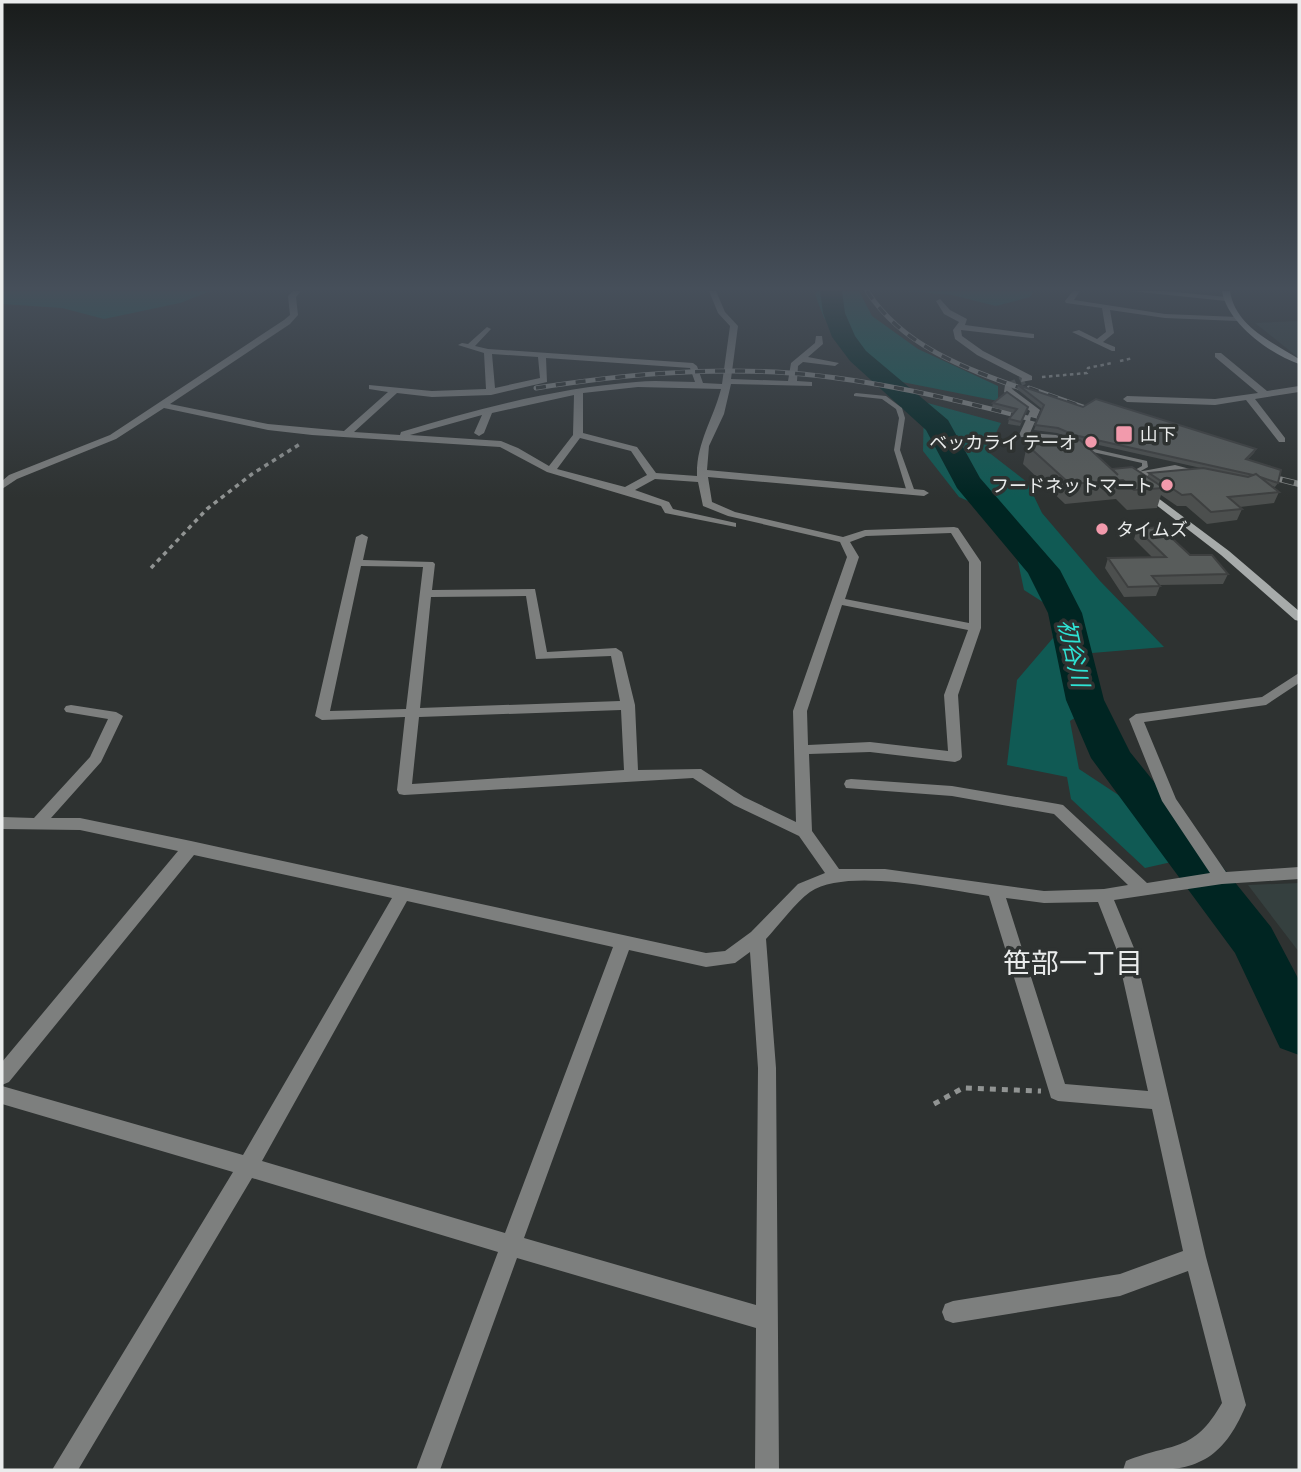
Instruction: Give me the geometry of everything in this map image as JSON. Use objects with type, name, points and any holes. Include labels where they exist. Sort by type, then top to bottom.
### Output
[{"type":"street","points":[[2,486],[13,477],[113,437],[231,360]]},
{"type":"street","points":[[489,360],[491,391]]},
{"type":"street","points":[[372,387],[432,394],[491,391],[544,380],[542,360]]},
{"type":"street","points":[[606,360],[693,366],[700,386]]},
{"type":"street","points":[[729,360],[719,414],[704,446],[703,476],[707,504],[732,514],[844,540],[865,533],[954,530],[975,562],[975,628],[951,695],[955,757],[870,747],[801,750]]},
{"type":"street","points":[[792,383],[794,365],[800,360]]},
{"type":"street","points":[[807,360],[835,363]]},
{"type":"street","points":[[992,360],[1026,379]]},
{"type":"street","points":[[1224,360],[1264,393]]},
{"type":"street","points":[[393,437],[489,410],[579,391],[638,384],[809,384]]},
{"type":"street","points":[[1008,387],[1007,390],[1035,410],[1024,435],[1053,437],[1080,448],[1118,473],[1174,512],[1299,617]]},
{"type":"street","points":[[1128,399],[1215,402],[1299,389]]},
{"type":"street","points":[[346,434],[395,390]]},
{"type":"street","points":[[551,470],[578,435],[579,391]]},
{"type":"street","points":[[1248,396],[1282,440]]},
{"type":"street","points":[[162,405],[312,432],[501,444],[516,448],[535,464],[551,470],[665,504],[669,511],[732,525]]},
{"type":"street","points":[[479,433],[489,410]]},
{"type":"street","points":[[578,435],[634,449],[653,476]]},
{"type":"street","points":[[1118,473],[1175,468],[1210,475]]},
{"type":"street","points":[[625,491],[653,476],[703,476],[924,494]]},
{"type":"street","points":[[362,537],[322,716],[628,705]]},
{"type":"street","points":[[804,832],[800,711],[853,557],[844,540]]},
{"type":"street","points":[[356,564],[429,564],[404,790],[696,773],[740,801],[804,832],[835,875]]},
{"type":"street","points":[[426,594],[531,592],[541,656],[616,652],[628,705],[631,775]]},
{"type":"street","points":[[838,601],[975,628]]},
{"type":"street","points":[[1222,878],[1169,801],[1136,719],[1266,701],[1299,677]]},
{"type":"street","points":[[38,823],[96,759],[116,716],[71,709]]},
{"type":"street","points":[[851,784],[952,791],[1058,809],[1143,889]]},
{"type":"street","points":[[2,823],[80,824],[706,960],[729,958],[758,937],[804,888],[835,875],[885,875],[1044,897],[1104,895],[1222,878],[1299,873]]},
{"type":"street","points":[[2,1076],[191,847]]},
{"type":"street","points":[[996,891],[1058,1092],[1159,1101]]},
{"type":"street","points":[[64,1470],[248,1166],[403,894]]},
{"type":"street","points":[[1104,895],[1125,948],[1195,1257],[1234,1405],[1222,1430],[1196,1454],[1135,1470]]},
{"type":"street","points":[[758,937],[767,1068],[768,1470]]},
{"type":"street","points":[[428,1470],[622,943]]},
{"type":"street","points":[[2,1095],[248,1166],[510,1247],[767,1320]]},
{"type":"street","points":[[953,1312],[1120,1285],[1195,1257]]},
{"type":"lane","points":[[856,395],[884,397],[899,408],[902,418],[897,450],[911,492]]},
{"type":"lane","points":[[1080,448],[1145,462],[1144,467],[1118,473]]},
{"type":"path","points":[[1026,379],[1087,373],[1088,368],[1125,360]]},
{"type":"path","points":[[151,568],[207,509],[253,474],[293,450],[312,432]]},
{"type":"path","points":[[934,1104],[963,1088],[1058,1092]]},
{"type":"shaded area","points":[[872,360],[941,360],[998,386],[998,401],[897,381]]},
{"type":"shaded area","points":[[924,402],[1001,423],[987,451],[1027,482],[1042,513],[1100,581],[1164,647],[1092,653],[1097,703],[1070,721],[1079,769],[1123,798],[1176,861],[1145,868],[1071,799],[1067,777],[1007,765],[1017,680],[1053,638],[1049,606],[1024,590],[1009,519],[959,497],[923,451]]},
{"type":"shaded area","points":[[1299,883],[1299,952],[1248,885]]},
{"type":"building","points":[[1018,385],[1083,407],[1096,399],[1256,449],[1246,459],[1281,470],[1278,483],[1256,474],[1035,425],[1044,405]]},
{"type":"building","points":[[1007,392],[1028,407],[1021,422],[1009,419],[1017,409],[993,403]]},
{"type":"building","points":[[1080,440],[1118,475],[1112,469],[1132,467],[1164,488],[1134,490],[1123,480],[1070,484],[1027,445]]},
{"type":"building","points":[[1203,468],[1248,477],[1256,474],[1279,492],[1228,497],[1242,509],[1211,512],[1191,494],[1182,495],[1149,473]]},
{"type":"building","points":[[1160,527],[1190,555],[1212,555],[1228,574],[1152,576],[1160,586],[1128,587],[1108,558],[1166,557],[1137,529]]},
{"type":"waterway","name":"初谷川","points":[[862,360],[938,426],[967,482],[1043,570],[1065,613],[1085,700],[1112,758],[1254,941],[1299,1032]]},
{"type":"tunnel","points":[[1008,387],[1024,380]]},
{"type":"railway","points":[[950,360],[1037,394]]},
{"type":"railway","points":[[536,388],[662,373],[790,373],[890,387],[1055,425]]},
{"type":"railway","points":[[1029,388],[1086,408]]},
{"type":"railway","points":[[1259,474],[1299,484]]},
{"type":"place","name":"山下","points":[[1124,434]]},
{"type":"place","name":"ベッカライ テーオ","points":[[1091,442]]},
{"type":"place","name":"フードネットマート","points":[[1167,485]]},
{"type":"place","name":"タイムズ","points":[[1102,529]]},
{"type":"district","name":"笹部一丁目","points":[[1073,962]]}]
